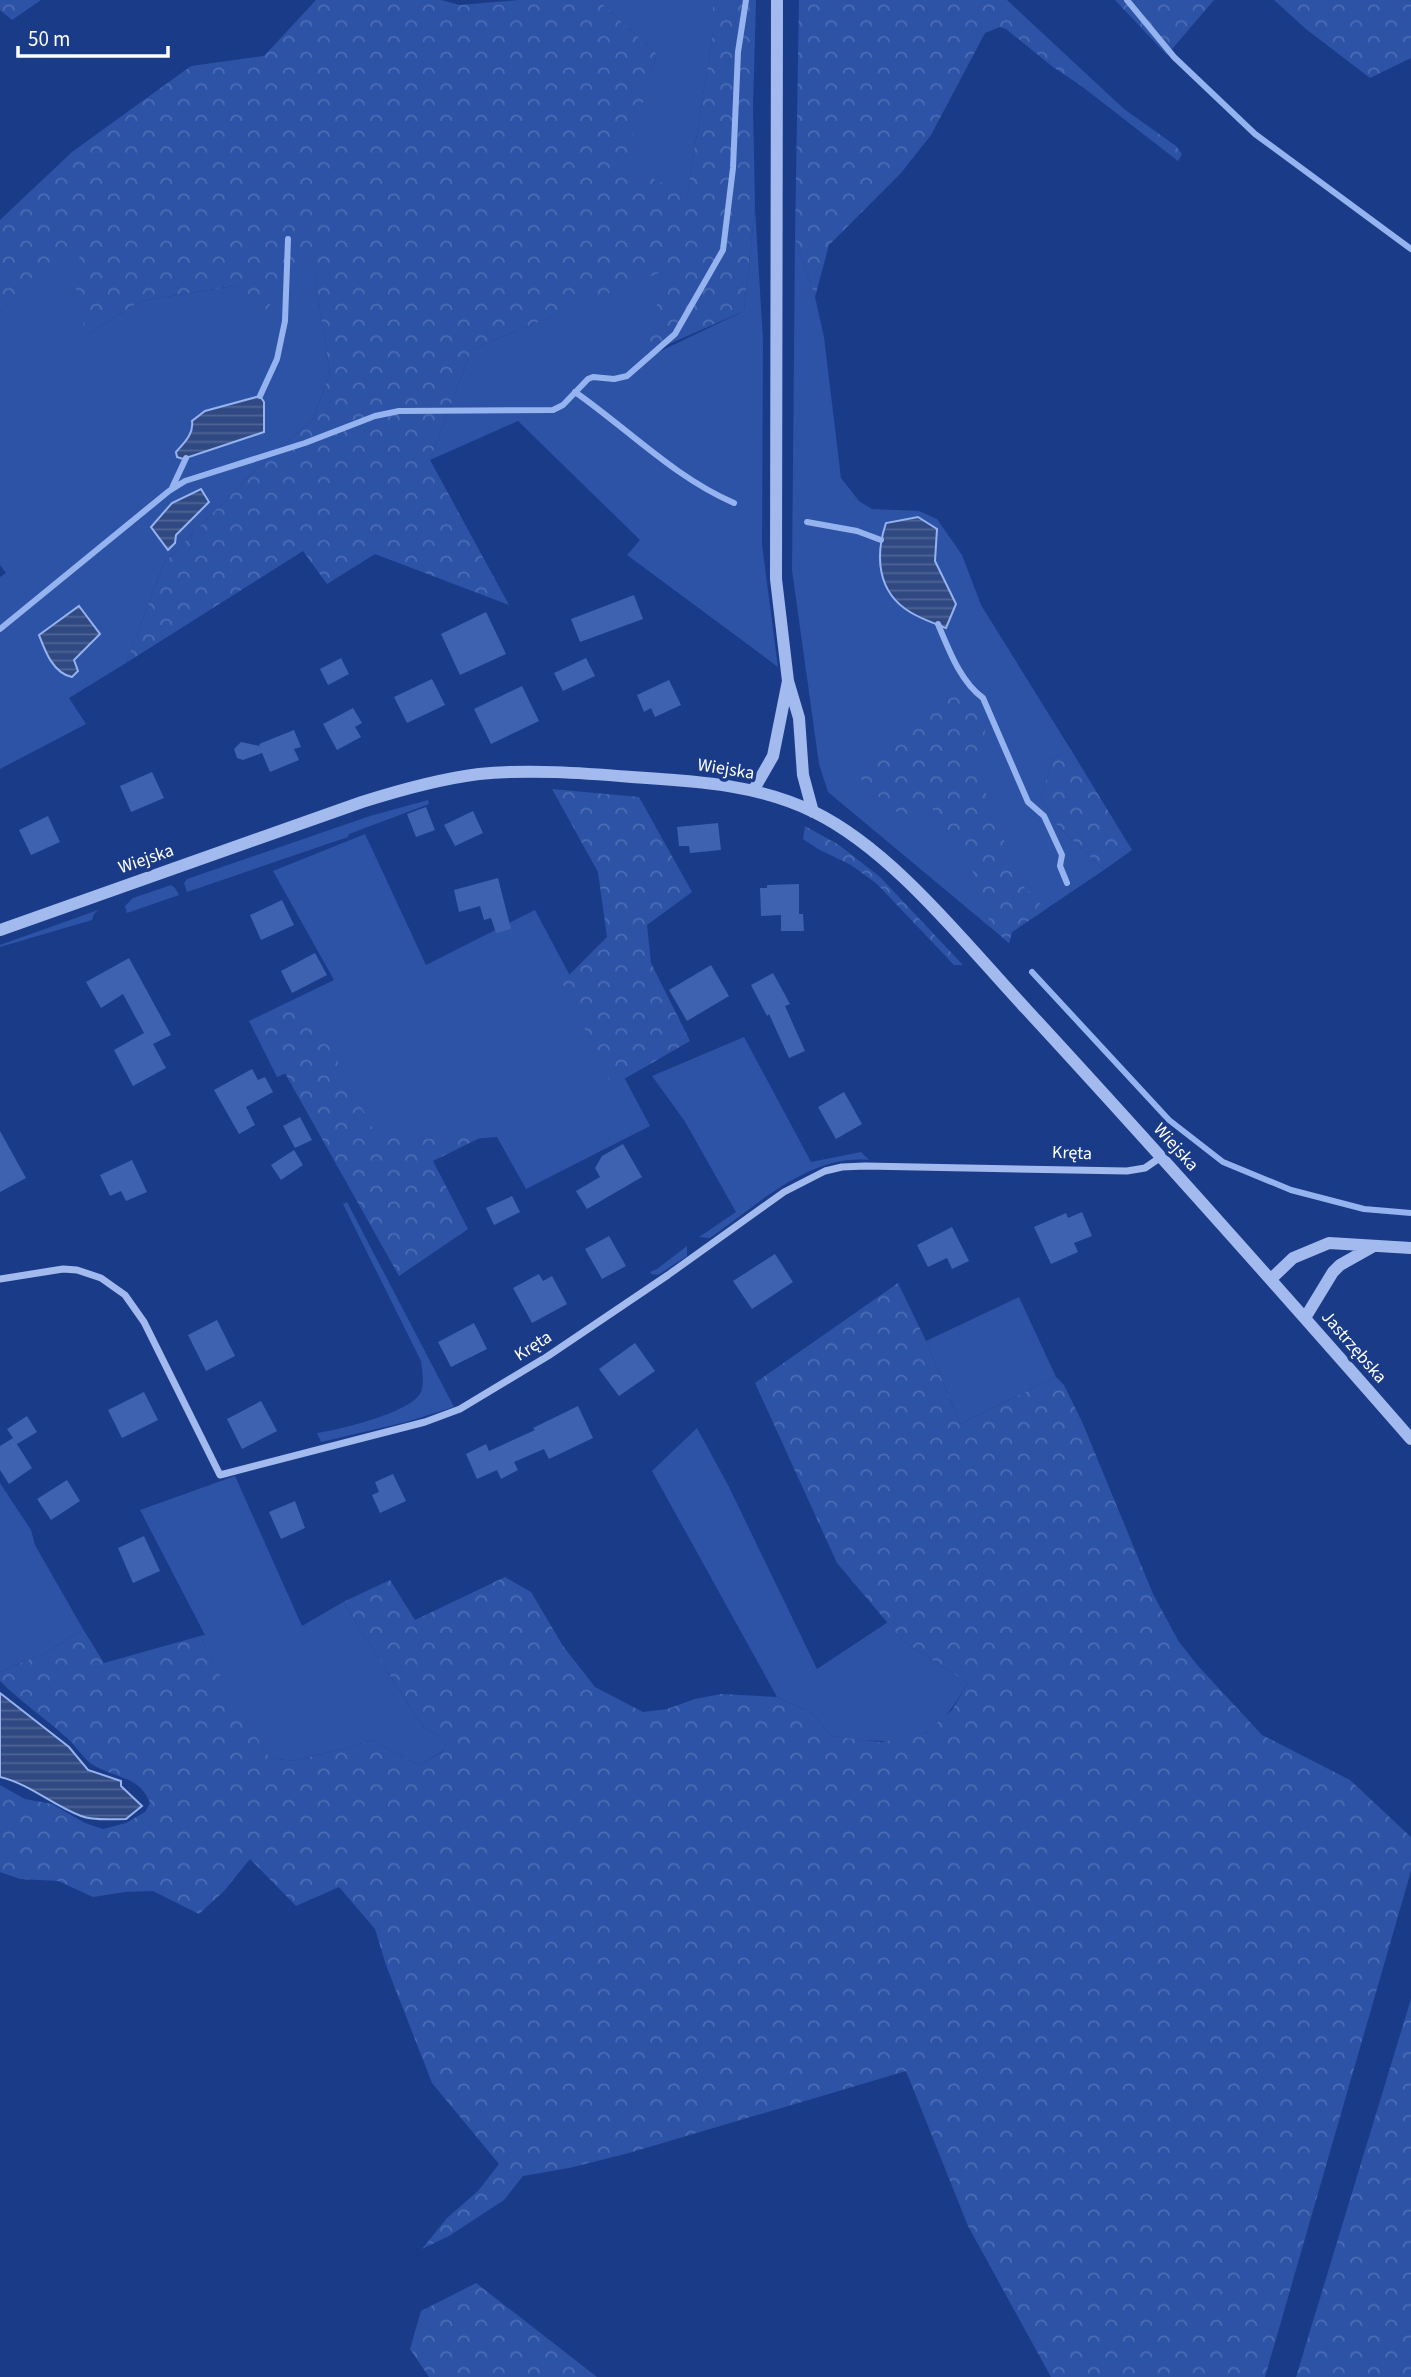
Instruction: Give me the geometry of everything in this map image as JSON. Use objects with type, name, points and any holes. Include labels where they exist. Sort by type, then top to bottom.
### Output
[{"type":"street","points":[[777,0],[775,556],[788,681],[799,718],[803,775],[813,812]]},
{"type":"street","points":[[753,791],[773,756],[788,681]]},
{"type":"street","name":"Wiejska","points":[[0,930],[351,805],[453,778],[503,773],[601,774],[704,782],[753,791],[788,801],[813,812],[868,847],[909,884],[1271,1279]]},
{"type":"street","name":"Kręta","points":[[0,1279],[63,1269],[77,1270],[101,1278],[125,1295],[144,1322],[219,1475],[413,1425],[460,1409],[548,1356],[668,1275],[766,1203],[825,1171],[866,1166],[1127,1171],[1145,1168],[1162,1157]]},
{"type":"street","points":[[1271,1279],[1293,1258],[1329,1243],[1411,1248]]},
{"type":"street","points":[[1305,1318],[1333,1272],[1373,1246]]},
{"type":"street","name":"Jastrzębska","points":[[1271,1279],[1411,1438]]},
{"type":"green space","points":[[0,0],[41,0],[12,20],[0,10]]},
{"type":"green space","points":[[316,0],[441,0],[460,5],[519,0],[598,0],[657,54],[625,164],[687,196],[713,33],[713,0],[756,0],[753,106],[755,208],[744,311],[644,355],[666,270],[472,349],[430,460],[509,605],[375,554],[327,584],[303,551],[126,663],[164,563],[253,472],[313,419],[330,373],[313,265],[288,271],[267,310],[234,286],[141,301],[86,335],[72,270],[107,211],[27,282],[0,312],[0,220],[72,152],[191,66],[264,56]]},
{"type":"green space","points":[[598,0],[713,0],[713,33],[687,197],[624,164],[657,54]]},
{"type":"green space","points":[[799,0],[1007,0],[1124,109],[1176,146],[1182,154],[1178,161],[1000,27],[985,33],[931,135],[901,173],[829,245],[815,297],[795,238]]},
{"type":"green space","points":[[1115,0],[1214,0],[1167,55]]},
{"type":"green space","points":[[1274,0],[1411,0],[1411,58],[1370,78],[1306,29]]},
{"type":"green space","points":[[109,208],[86,335],[141,301],[234,286],[267,309],[288,271],[313,264],[330,373],[313,419],[253,472],[164,563],[126,663],[69,698],[86,724],[0,769],[0,577],[6,573],[0,565],[0,312],[26,282]]},
{"type":"green space","points":[[755,208],[763,340],[762,545],[778,667],[627,555],[640,540],[518,421],[430,460],[472,349],[667,269],[646,358],[744,311]]},
{"type":"green space","points":[[795,238],[815,297],[824,337],[841,478],[859,501],[872,509],[919,511],[937,519],[962,555],[981,605],[1071,750],[1053,758],[1041,797],[1056,824],[1104,870],[1012,932],[1009,943],[828,792],[819,764],[792,570]]},
{"type":"green space","points":[[955,691],[979,708],[986,726],[980,759],[983,786],[1021,884],[1046,909],[1012,932],[1009,943],[989,919],[969,864],[932,808],[905,816],[890,808],[858,776],[866,757],[884,744],[902,725]]},
{"type":"green space","points":[[1071,750],[1132,850],[1104,870],[1056,824],[1041,797],[1053,758]]},
{"type":"green space","points":[[552,789],[639,797],[692,892],[647,925],[651,963],[690,1041],[612,1086],[562,982],[607,937],[598,872]]},
{"type":"green space","points":[[428,800],[429,804],[349,834],[348,837],[187,892],[184,883],[187,879],[370,816]]},
{"type":"green space","points":[[805,826],[839,845],[880,877],[963,965],[954,965],[877,884],[851,865],[803,839]]},
{"type":"green space","points":[[365,834],[426,965],[535,910],[650,1126],[526,1189],[497,1137],[432,1142],[372,1142],[324,1059],[277,1077],[249,1021],[334,980],[273,871]]},
{"type":"green space","points":[[171,885],[179,895],[127,913],[125,906],[133,898]]},
{"type":"green space","points":[[98,910],[92,920],[0,947],[0,945]]},
{"type":"green space","points":[[286,1003],[325,1037],[375,1133],[421,1140],[500,1128],[433,1161],[468,1229],[399,1276],[263,1034]]},
{"type":"green space","points":[[744,1037],[811,1162],[861,1152],[869,1160],[847,1160],[804,1174],[784,1185],[710,1238],[699,1237],[736,1212],[684,1120],[652,1076]]},
{"type":"green space","points":[[347,1202],[454,1407],[406,1422],[321,1442],[317,1433],[356,1424],[402,1408],[420,1394],[423,1378],[421,1361],[343,1204]]},
{"type":"green space","points":[[687,1246],[687,1256],[658,1275],[651,1274],[650,1272]]},
{"type":"green space","points":[[898,1283],[926,1341],[960,1424],[1056,1377],[1064,1385],[1083,1424],[1153,1594],[1179,1642],[1262,1735],[1350,1780],[1411,1837],[1411,1871],[1265,2377],[1051,2377],[968,2226],[906,2071],[629,2153],[523,2176],[504,2200],[449,2236],[422,2249],[447,2218],[478,2191],[499,2164],[432,2083],[386,1965],[375,1929],[339,1887],[296,1906],[250,1859],[224,1891],[199,1914],[153,1891],[93,1897],[58,1881],[20,1879],[0,1872],[0,1785],[25,1799],[52,1804],[85,1823],[103,1829],[126,1823],[145,1812],[150,1803],[146,1794],[133,1783],[93,1765],[67,1738],[0,1681],[0,1672],[47,1652],[83,1629],[104,1663],[200,1636],[232,1699],[270,1758],[293,1761],[371,1740],[419,1765],[444,1751],[440,1736],[423,1727],[343,1602],[390,1580],[415,1620],[505,1577],[531,1592],[563,1646],[595,1687],[643,1712],[667,1709],[695,1699],[721,1694],[777,1697],[812,1713],[831,1736],[881,1742],[926,1733],[952,1710],[968,1683],[903,1641],[837,1563],[755,1383]]},
{"type":"green space","points":[[1019,1297],[1056,1377],[960,1424],[926,1341]]},
{"type":"green space","points":[[697,1428],[729,1487],[817,1669],[888,1622],[903,1641],[968,1683],[950,1711],[932,1729],[914,1737],[890,1741],[831,1736],[812,1713],[777,1697],[652,1471]]},
{"type":"green space","points":[[235,1476],[302,1626],[343,1602],[423,1727],[440,1736],[445,1750],[419,1765],[371,1740],[293,1761],[270,1758],[232,1700],[200,1636],[205,1635],[140,1510]]},
{"type":"green space","points":[[0,1483],[31,1530],[35,1545],[83,1629],[47,1652],[0,1672]]},
{"type":"green space","points":[[1411,1999],[1411,2377],[1296,2377]]},
{"type":"green space","points":[[476,2283],[597,2377],[429,2377],[410,2349],[421,2311]]},
{"type":"shaded area","points":[[260,396],[264,402],[264,432],[183,459],[177,457],[176,452],[190,434],[192,421],[205,411]]},
{"type":"shaded area","points":[[201,489],[209,502],[176,535],[175,543],[168,550],[151,527],[172,503]]},
{"type":"shaded area","points":[[918,517],[937,529],[935,561],[956,604],[946,628],[910,612],[899,604],[885,584],[880,548],[886,523]]},
{"type":"shaded area","points":[[79,606],[100,634],[74,660],[78,671],[72,677],[65,675],[55,666],[39,635]]},
{"type":"shaded area","points":[[0,1693],[69,1747],[88,1770],[121,1781],[121,1786],[142,1806],[126,1819],[86,1818],[21,1784],[0,1777]]},
{"type":"building","points":[[634,595],[643,619],[580,642],[571,619]]},
{"type":"building","points":[[486,612],[506,654],[460,675],[441,634]]},
{"type":"building","points":[[341,658],[349,674],[328,685],[320,669]]},
{"type":"building","points":[[586,658],[595,676],[563,691],[554,673]]},
{"type":"building","points":[[432,679],[445,705],[407,723],[394,697]]},
{"type":"building","points":[[669,680],[681,705],[655,717],[651,708],[644,712],[637,695]]},
{"type":"building","points":[[522,686],[539,721],[491,744],[474,709]]},
{"type":"building","points":[[353,708],[362,723],[355,727],[361,737],[337,750],[323,724]]},
{"type":"building","points":[[294,730],[301,747],[294,749],[299,760],[270,772],[262,753],[243,760],[237,758],[234,749],[241,742],[260,746],[259,744]]},
{"type":"building","points":[[152,772],[164,798],[131,812],[120,786]]},
{"type":"building","points":[[426,807],[435,830],[416,837],[407,814]]},
{"type":"building","points":[[473,811],[483,833],[455,846],[444,825]]},
{"type":"building","points":[[48,816],[60,842],[31,855],[19,830]]},
{"type":"building","points":[[718,823],[721,850],[690,853],[689,846],[679,846],[677,827]]},
{"type":"building","points":[[498,878],[511,929],[496,933],[491,918],[484,920],[480,906],[459,912],[454,890]]},
{"type":"building","points":[[799,884],[799,914],[803,914],[804,931],[781,931],[781,915],[761,916],[760,888],[767,888],[767,885]]},
{"type":"building","points":[[282,900],[294,925],[261,940],[250,915]]},
{"type":"building","points":[[315,953],[327,975],[292,993],[281,971]]},
{"type":"building","points":[[129,958],[171,1035],[153,1044],[166,1068],[133,1086],[114,1050],[144,1033],[123,994],[101,1008],[86,982]]},
{"type":"building","points":[[711,965],[729,996],[687,1021],[669,990]]},
{"type":"building","points":[[773,973],[790,1004],[785,1006],[805,1051],[789,1058],[769,1014],[767,1016],[751,985]]},
{"type":"building","points":[[252,1069],[258,1080],[265,1077],[273,1092],[246,1107],[255,1125],[239,1134],[214,1090]]},
{"type":"building","points":[[844,1092],[862,1124],[836,1139],[818,1107]]},
{"type":"building","points":[[300,1117],[312,1140],[295,1148],[283,1126]]},
{"type":"building","points":[[0,1131],[26,1178],[0,1192]]},
{"type":"building","points":[[623,1144],[642,1177],[587,1209],[576,1191],[600,1177],[595,1168],[602,1156]]},
{"type":"building","points":[[294,1150],[303,1165],[281,1180],[271,1165]]},
{"type":"building","points":[[132,1160],[147,1192],[126,1201],[121,1191],[110,1196],[100,1175]]},
{"type":"building","points":[[512,1196],[520,1212],[494,1225],[486,1208]]},
{"type":"building","points":[[1082,1212],[1092,1236],[1074,1243],[1078,1252],[1051,1264],[1034,1227],[1066,1213],[1068,1218]]},
{"type":"building","points":[[952,1227],[969,1261],[952,1269],[947,1258],[928,1267],[917,1245]]},
{"type":"building","points":[[609,1236],[626,1266],[602,1279],[585,1249]]},
{"type":"building","points":[[775,1254],[793,1282],[752,1309],[733,1281]]},
{"type":"building","points":[[539,1274],[543,1281],[552,1276],[567,1304],[532,1323],[513,1288]]},
{"type":"building","points":[[217,1320],[235,1356],[206,1371],[188,1335]]},
{"type":"building","points":[[474,1323],[487,1349],[451,1367],[438,1342]]},
{"type":"building","points":[[635,1343],[655,1371],[619,1396],[599,1369]]},
{"type":"building","points":[[144,1392],[158,1420],[122,1438],[108,1410]]},
{"type":"building","points":[[261,1401],[277,1431],[242,1449],[227,1419]]},
{"type":"building","points":[[578,1406],[593,1438],[549,1459],[544,1449],[514,1462],[518,1470],[501,1479],[497,1470],[477,1479],[466,1454],[486,1444],[489,1451]]},
{"type":"building","points":[[27,1416],[37,1432],[17,1444],[7,1429]]},
{"type":"building","points":[[13,1438],[32,1468],[9,1484],[0,1470],[0,1446]]},
{"type":"building","points":[[393,1474],[406,1501],[380,1513],[372,1495],[379,1492],[375,1482]]},
{"type":"building","points":[[67,1480],[80,1501],[51,1520],[37,1499]]},
{"type":"building","points":[[295,1501],[305,1528],[281,1539],[269,1512]]},
{"type":"building","points":[[144,1536],[160,1571],[133,1583],[118,1548]]},
{"type":"waterway","points":[[0,629],[169,491],[185,481],[305,443],[375,416],[399,411],[553,410],[563,405],[588,379],[627,376],[675,334],[723,250],[733,168],[738,52],[746,0]]},
{"type":"waterway","points":[[1127,0],[1174,57],[1255,134],[1411,249]]},
{"type":"waterway","points":[[260,396],[277,359],[285,321],[288,239]]},
{"type":"waterway","points":[[575,392],[691,480],[734,503]]},
{"type":"waterway","points":[[172,488],[186,458]]},
{"type":"waterway","points":[[807,522],[857,531],[881,540]]},
{"type":"waterway","points":[[938,624],[962,674],[983,698],[1028,802],[1044,816],[1062,855],[1060,866],[1067,883]]},
{"type":"waterway","points":[[1032,972],[1169,1120],[1223,1162],[1291,1190],[1364,1209],[1411,1213]]}]
